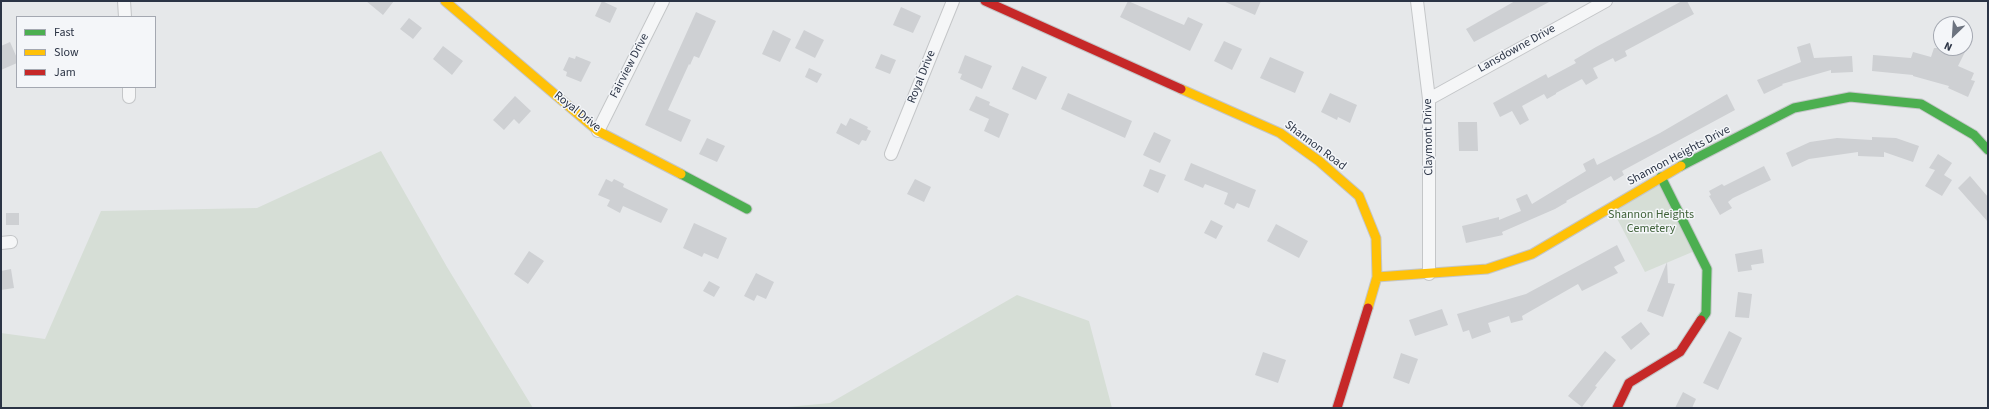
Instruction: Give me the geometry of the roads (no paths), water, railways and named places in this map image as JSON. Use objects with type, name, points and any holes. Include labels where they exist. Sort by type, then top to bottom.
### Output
[{"type":"street","points":[[124,1],[125,16]]},
{"type":"street","name":"Royal Drive","points":[[445,1],[598,131],[747,209]]},
{"type":"street","name":"Fairview Drive","points":[[598,131],[663,1]]},
{"type":"street","name":"Royal Drive","points":[[892,154],[953,1]]},
{"type":"street","name":"Shannon Road","points":[[985,1],[1280,133],[1319,161],[1359,196],[1376,238],[1378,277],[1337,408]]},
{"type":"street","name":"Claymont Drive","points":[[1417,1],[1429,98],[1429,274]]},
{"type":"street","name":"Lansdowne Drive","points":[[1429,98],[1606,1]]},
{"type":"street","name":"Shannon Heights Drive","points":[[1378,277],[1487,269],[1532,254],[1662,177],[1794,108],[1850,97],[1921,104],[1974,135],[1988,150]]},
{"type":"street","points":[[1617,408],[1629,383],[1680,352],[1706,313],[1707,269],[1662,177]]},
{"type":"park label","name":"Shannon Heights Cemetery","points":[[1651,222]]}]
